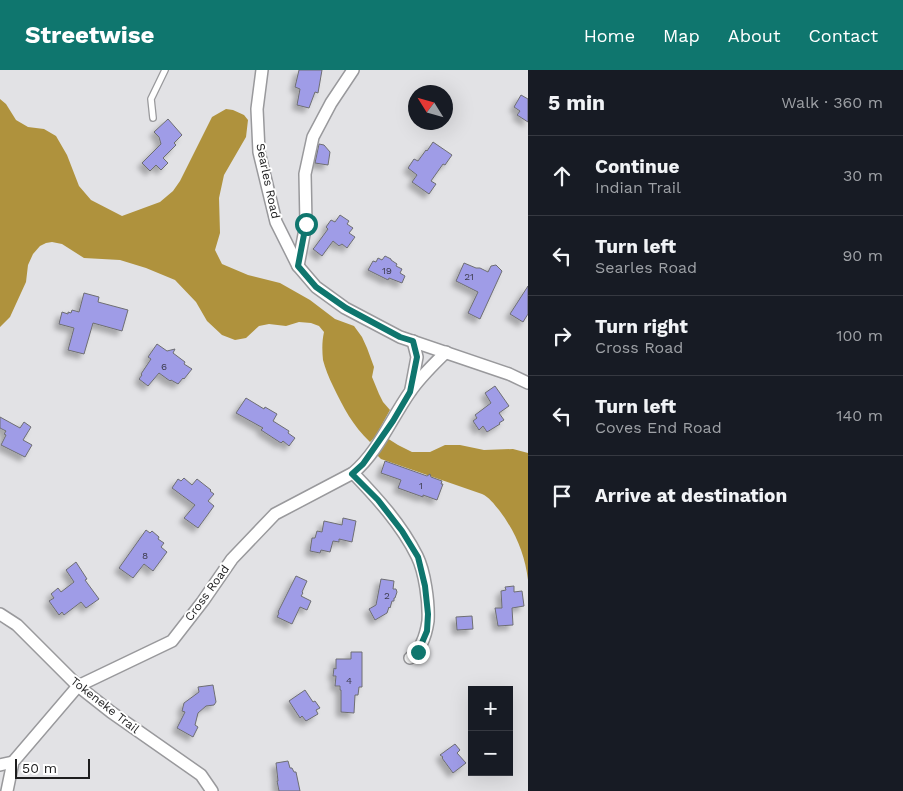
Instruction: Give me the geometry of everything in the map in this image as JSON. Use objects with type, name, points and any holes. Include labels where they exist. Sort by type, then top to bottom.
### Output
[{"type":"street","name":"Searles Road","points":[[262,70],[257,109],[260,152],[276,222],[298,266],[316,287],[346,308],[400,337],[509,374],[528,383]]},
{"type":"street","points":[[298,266],[306,224],[305,174],[312,137],[331,103],[353,70]]},
{"type":"street","name":"Cross Road","points":[[410,392],[417,357],[413,341]]},
{"type":"street","name":"Cross Road","points":[[7,791],[14,762],[78,686],[172,641],[232,559],[275,514],[352,474],[363,464],[393,421],[410,392],[446,352]]},
{"type":"street","points":[[352,474],[378,500],[402,531],[418,557],[425,586],[428,614],[427,631],[418,652],[410,658]]},
{"type":"street","name":"Tokeneke Trail","points":[[0,614],[17,626],[78,686],[201,775],[212,791]]},
{"type":"street","points":[[0,766],[14,762]]},
{"type":"lane","points":[[153,118],[151,99],[165,70]]},
{"type":"shaded area","points":[[0,99],[6,104],[16,120],[28,127],[44,129],[56,136],[67,155],[79,186],[91,200],[122,216],[160,202],[173,191],[180,181],[212,117],[226,109],[244,115],[248,120],[246,137],[224,175],[219,198],[220,233],[215,250],[222,264],[248,275],[280,283],[310,300],[335,319],[354,326],[362,337],[374,367],[372,377],[379,394],[390,410],[375,437],[370,442],[364,436],[349,416],[337,394],[323,360],[324,332],[319,326],[299,322],[286,326],[269,324],[259,326],[246,338],[235,340],[222,335],[207,321],[196,302],[175,280],[120,260],[84,258],[62,244],[52,242],[40,246],[33,254],[28,265],[26,282],[10,317],[0,327]]},
{"type":"shaded area","points":[[387,438],[412,452],[430,452],[445,445],[460,445],[484,450],[513,449],[528,453],[528,580],[522,552],[505,518],[491,501],[482,494],[381,459],[376,454]]},
{"type":"building","points":[[299,70],[322,70],[318,93],[315,92],[309,108],[297,105],[300,89],[295,87]]},
{"type":"building","points":[[521,95],[528,99],[528,122],[517,115],[520,111],[514,107]]},
{"type":"building","points":[[168,119],[182,135],[174,143],[176,145],[163,158],[168,163],[161,170],[156,165],[150,171],[142,163],[161,144],[159,137],[154,132]]},
{"type":"building","points":[[433,142],[452,155],[431,181],[436,184],[429,194],[412,182],[417,175],[408,168],[414,159],[418,161]]},
{"type":"building","points":[[319,144],[324,145],[330,152],[328,165],[315,163]]},
{"type":"building","points":[[340,215],[349,221],[347,224],[353,228],[349,233],[355,237],[347,248],[342,244],[339,246],[333,241],[322,256],[313,249],[328,229],[326,227],[331,220],[335,222]]},
{"type":"building","points":[[385,256],[402,269],[400,273],[405,276],[402,283],[389,278],[388,280],[368,270],[373,261],[376,262],[378,258],[382,260]]},
{"type":"building","points":[[464,263],[488,272],[491,266],[496,265],[502,271],[480,319],[468,313],[478,292],[456,281]]},
{"type":"building","points":[[528,286],[528,314],[523,322],[510,314]]},
{"type":"building","points":[[84,293],[99,297],[98,302],[128,310],[122,331],[93,323],[84,354],[68,350],[74,328],[59,324],[62,312],[68,314],[72,310],[79,312]]},
{"type":"building","points":[[157,344],[167,351],[175,349],[173,353],[192,369],[178,384],[159,373],[148,386],[139,379],[151,359],[148,357]]},
{"type":"building","points":[[495,386],[509,406],[499,413],[504,420],[487,432],[483,426],[479,430],[473,421],[477,418],[475,415],[491,403],[485,393]]},
{"type":"building","points":[[246,398],[264,409],[265,407],[277,414],[273,421],[289,431],[288,433],[295,438],[289,446],[283,441],[281,443],[261,430],[263,428],[236,413]]},
{"type":"building","points":[[0,417],[20,428],[24,422],[31,427],[23,440],[32,445],[25,457],[1,445],[6,431],[0,428]]},
{"type":"building","points":[[385,461],[427,476],[430,474],[431,477],[442,481],[441,484],[443,484],[437,500],[398,488],[401,480],[381,473]]},
{"type":"building","points":[[184,478],[192,485],[197,479],[214,494],[208,501],[214,506],[198,528],[184,518],[195,505],[172,488],[178,479],[181,481]]},
{"type":"building","points":[[343,518],[356,521],[352,542],[339,539],[339,542],[333,541],[330,552],[321,550],[320,553],[310,551],[312,538],[315,538],[317,531],[322,532],[324,521],[342,525]]},
{"type":"building","points":[[146,530],[150,533],[152,531],[159,537],[158,539],[164,543],[161,547],[167,552],[153,571],[144,564],[133,578],[119,568]]},
{"type":"building","points":[[76,562],[87,579],[85,580],[99,599],[86,608],[81,602],[64,615],[62,612],[59,615],[49,601],[54,598],[51,594],[58,588],[61,592],[74,582],[66,570]]},
{"type":"building","points":[[296,576],[307,581],[301,596],[311,601],[307,610],[300,607],[292,624],[277,617]]},
{"type":"building","points":[[381,579],[394,581],[393,589],[396,589],[397,592],[387,613],[375,620],[369,609],[376,605]]},
{"type":"building","points":[[514,586],[514,592],[522,591],[524,606],[512,608],[513,625],[498,626],[495,608],[502,608],[501,591],[506,590],[505,587]]},
{"type":"building","points":[[472,616],[473,629],[457,630],[456,617]]},
{"type":"building","points":[[351,652],[362,652],[362,687],[359,687],[358,695],[355,695],[354,713],[341,712],[341,690],[340,686],[335,686],[336,676],[333,676],[334,668],[336,669],[336,659],[351,659]]},
{"type":"building","points":[[213,685],[216,702],[214,705],[206,706],[198,713],[195,725],[198,727],[193,737],[177,728],[185,712],[182,711],[184,703],[199,692],[198,687]]},
{"type":"building","points":[[305,690],[313,702],[315,701],[320,708],[316,710],[318,714],[306,721],[302,716],[300,718],[289,701]]},
{"type":"building","points":[[455,744],[460,750],[457,753],[466,763],[453,773],[440,755]]},
{"type":"building","points":[[288,761],[290,768],[296,772],[300,791],[279,791],[276,763]]},
{"type":"route","points":[[306,224],[298,266],[316,287],[346,308],[400,337],[413,341],[417,357],[410,392],[393,421],[363,464],[352,474],[378,500],[402,531],[418,557],[425,586],[428,614],[427,631],[418,652]]}]
